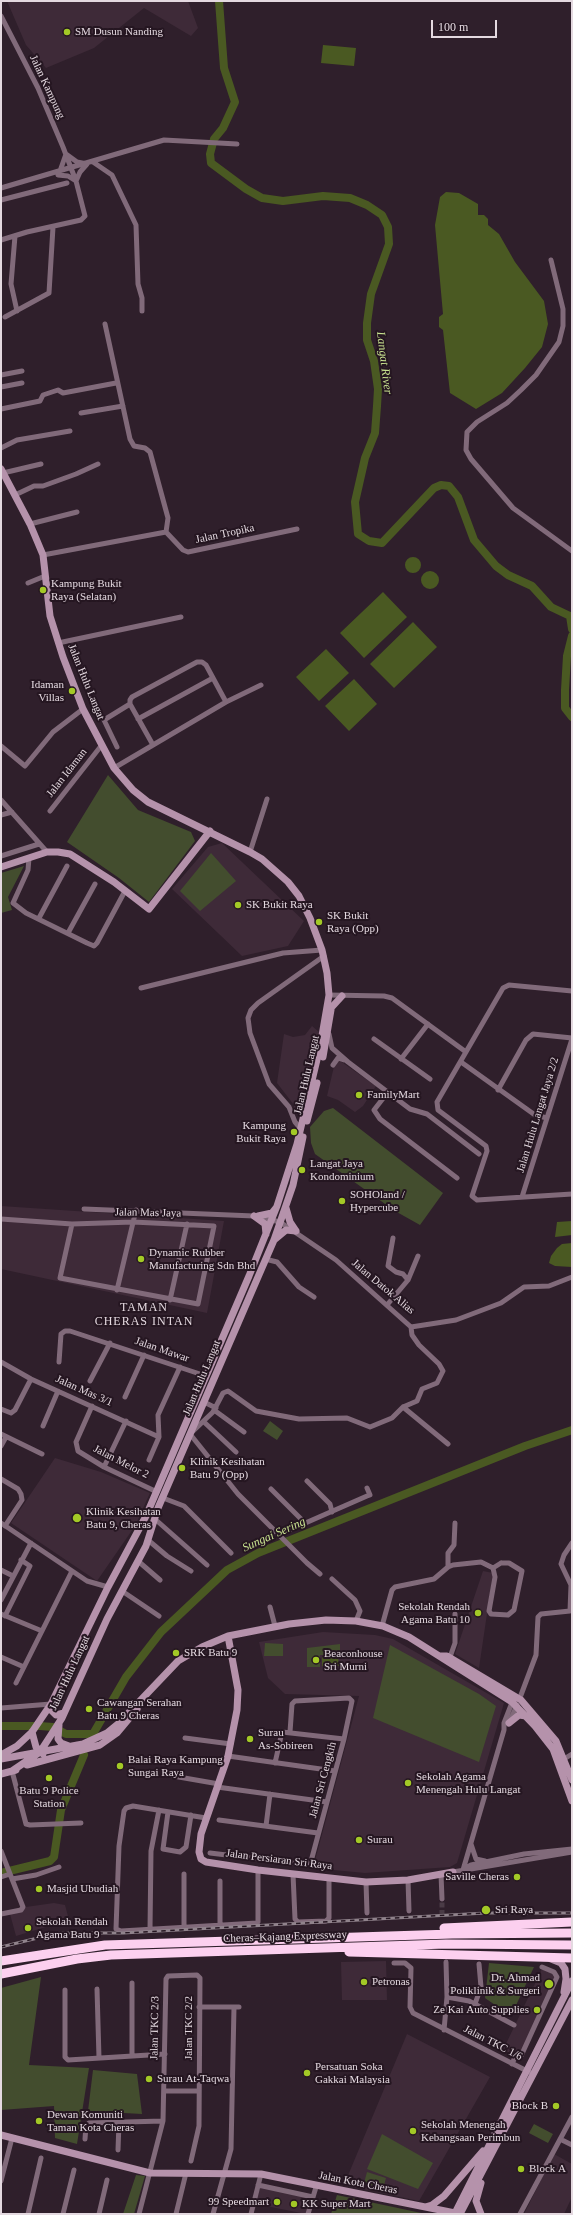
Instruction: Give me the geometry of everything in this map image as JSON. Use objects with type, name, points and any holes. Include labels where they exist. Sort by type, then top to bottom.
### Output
[{"type":"highway","points":[[552,1922],[572,1917]]},
{"type":"highway","points":[[366,1936],[411,1930],[572,1922]]},
{"type":"highway","name":"Cheras–Kajang Expressway","points":[[1,1961],[105,1946],[366,1936],[568,1933]]},
{"type":"highway","name":"Cheras–Kajang Expressway","points":[[1,1974],[77,1959],[111,1955],[446,1944],[568,1945]]},
{"type":"highway","points":[[274,1949],[382,1954],[432,1953],[572,1958]]},
{"type":"highway","points":[[1,1979],[77,1959]]},
{"type":"main road","name":"Jalan Hulu Langat","points":[[2,471],[30,524],[43,555],[50,616],[58,643],[83,709],[101,746],[114,768],[133,790],[148,802],[210,831],[250,852],[274,869],[292,887],[310,918],[323,953],[331,1008],[330,1026],[293,1185],[274,1240],[163,1498],[148,1540],[107,1619],[61,1720],[40,1752],[12,1771]]},
{"type":"main road","points":[[1,867],[47,852],[70,854],[114,882],[149,909],[210,831]]},
{"type":"main road","points":[[201,842],[223,838]]},
{"type":"main road","name":"Jalan Hulu Langat","points":[[1,1755],[17,1746],[32,1732],[50,1706],[108,1587],[146,1516],[278,1206],[301,1129],[322,1039],[329,995]]},
{"type":"main road","points":[[331,1008],[342,996]]},
{"type":"main road","points":[[256,1216],[272,1212],[278,1206]]},
{"type":"main road","points":[[286,1206],[287,1216],[296,1231]]},
{"type":"main road","points":[[256,1216],[265,1224],[266,1236]]},
{"type":"main road","points":[[274,1240],[286,1230],[296,1231]]},
{"type":"main road","name":"Jalan Hulu Langat","points":[[40,1752],[84,1744],[107,1733],[118,1724],[165,1674],[186,1656],[228,1636],[275,1626],[312,1621],[356,1621],[382,1626],[409,1637],[441,1656],[445,1661],[517,1700],[526,1716],[552,1749],[572,1801]]},
{"type":"main road","name":"Jalan Persiaran Sri Raya","points":[[228,1636],[238,1690],[237,1710],[228,1756],[201,1834],[199,1852],[201,1859],[206,1862],[259,1870],[366,1882],[408,1880],[453,1872]]},
{"type":"main road","name":"Jalan Hulu Langat","points":[[441,1656],[450,1657],[517,1700],[556,1741],[572,1780]]},
{"type":"main road","name":"Jalan Hulu Langat","points":[[1,1774],[49,1759],[92,1748],[112,1737],[122,1728],[165,1674]]},
{"type":"main road","points":[[50,1706],[56,1716],[61,1720],[58,1739],[61,1743],[70,1747]]},
{"type":"main road","points":[[509,1723],[519,1715],[526,1716]]},
{"type":"main road","points":[[32,1732],[36,1747],[49,1759]]},
{"type":"main road","points":[[1,1759],[40,1752]]},
{"type":"main road","points":[[542,1957],[561,1963],[565,1969],[566,1979],[561,2004]]},
{"type":"main road","points":[[459,2214],[487,2164],[572,1981]]},
{"type":"main road","points":[[459,2214],[490,2144],[571,2003]]},
{"type":"main road","name":"Jalan Kota Cheras","points":[[1,2135],[150,2173],[261,2174],[316,2187],[459,2214]]},
{"type":"main road","points":[[423,2207],[432,2204],[444,2196],[490,2144]]},
{"type":"main road","points":[[481,2214],[476,2201],[487,2164]]},
{"type":"street","name":"Jalan Kampung","points":[[1,16],[38,88],[66,154],[76,181],[85,216],[81,220],[52,227]]},
{"type":"street","points":[[1,189],[59,173],[164,140],[237,144]]},
{"type":"street","points":[[59,173],[66,154],[77,162],[90,163],[112,175],[136,225],[138,284],[142,298],[142,310]]},
{"type":"street","points":[[59,173],[76,181],[80,172],[90,163]]},
{"type":"street","points":[[1,200],[67,183]]},
{"type":"street","points":[[1,240],[52,227],[49,293],[5,317]]},
{"type":"street","points":[[15,236],[11,284],[17,311]]},
{"type":"street","points":[[551,260],[564,309],[563,326],[559,342],[536,375],[521,390],[506,403],[476,422],[467,432],[466,450],[471,459],[513,508],[572,551]]},
{"type":"street","points":[[43,555],[166,532],[168,518],[150,452],[145,448],[136,447],[132,443],[116,383],[110,353],[110,341],[105,324]]},
{"type":"street","points":[[1,375],[22,371]]},
{"type":"street","points":[[1,387],[22,383]]},
{"type":"street","points":[[1,409],[40,401],[43,395],[58,390],[63,393],[116,383]]},
{"type":"street","points":[[81,413],[123,406]]},
{"type":"street","points":[[1,448],[17,440],[70,431]]},
{"type":"street","points":[[2,471],[41,464]]},
{"type":"street","points":[[14,495],[34,486],[43,486],[76,474],[98,464]]},
{"type":"street","points":[[30,524],[77,512]]},
{"type":"street","name":"Jalan Tropika","points":[[166,532],[183,550],[188,552],[297,529]]},
{"type":"street","points":[[28,583],[45,576]]},
{"type":"street","points":[[58,643],[181,617]]},
{"type":"street","points":[[153,745],[130,704],[132,697],[197,662],[202,662],[206,665],[226,702]]},
{"type":"street","points":[[138,719],[213,678]]},
{"type":"street","points":[[114,768],[226,702],[261,685]]},
{"type":"street","points":[[117,747],[104,720],[130,704]]},
{"type":"street","points":[[1,746],[25,766],[53,732],[83,709]]},
{"type":"street","name":"Jalan Idaman","points":[[50,811],[101,746]]},
{"type":"street","points":[[250,852],[267,799]]},
{"type":"street","points":[[1,800],[47,852]]},
{"type":"street","points":[[1,815],[12,812]]},
{"type":"street","points":[[1,856],[39,844]]},
{"type":"street","points":[[30,858],[28,870],[13,903],[21,910],[94,946],[125,891]]},
{"type":"street","points":[[38,918],[66,866]]},
{"type":"street","points":[[68,933],[95,884]]},
{"type":"street","points":[[141,988],[283,953],[323,953]]},
{"type":"street","points":[[301,1129],[295,1122],[289,1107],[269,1084],[250,1033],[248,1018],[251,1010],[258,1003],[323,953]]},
{"type":"street","points":[[572,991],[509,986],[503,988],[437,1102],[438,1110],[486,1146],[487,1151],[472,1196],[477,1200],[572,1192]]},
{"type":"street","points":[[329,995],[384,996],[392,998],[466,1052]]},
{"type":"street","points":[[402,1059],[428,1024]]},
{"type":"street","points":[[330,1026],[329,1042],[332,1048],[348,1062],[410,1109],[427,1114],[479,1154]]},
{"type":"street","points":[[498,1090],[526,1040],[533,1034],[572,1038]]},
{"type":"street","name":"Jalan Hulu Langat Jaya 2/2","points":[[522,1197],[572,1038]]},
{"type":"street","points":[[374,1039],[430,1079]]},
{"type":"street","points":[[333,1065],[338,1058],[348,1062]]},
{"type":"street","points":[[460,1062],[535,1115],[547,1118]]},
{"type":"street","points":[[388,1092],[374,1110],[380,1119],[457,1178]]},
{"type":"street","name":"Jalan Datok Alias","points":[[84,1209],[256,1216],[280,1222],[296,1231],[336,1260],[411,1327],[456,1320],[502,1303],[524,1287],[549,1286],[572,1277]]},
{"type":"street","points":[[117,1290],[136,1210]]},
{"type":"street","name":"Jalan Mas Jaya","points":[[1,1219],[72,1224],[133,1222],[214,1226],[215,1228],[198,1304],[170,1300]]},
{"type":"street","points":[[72,1224],[60,1278],[170,1300],[187,1224]]},
{"type":"street","points":[[393,1238],[388,1266],[396,1272],[403,1274],[408,1280]]},
{"type":"street","points":[[387,1305],[408,1280],[418,1256]]},
{"type":"street","points":[[265,1259],[277,1262],[299,1287],[314,1297]]},
{"type":"street","points":[[320,1574],[306,1564],[238,1494],[190,1434],[204,1422],[215,1409],[223,1393],[228,1391],[256,1411],[299,1419],[347,1418],[370,1427],[392,1418],[403,1406],[417,1402],[420,1398],[420,1391],[437,1383],[443,1371],[439,1364],[419,1345],[412,1335],[411,1327]]},
{"type":"street","name":"Jalan Mawar","points":[[59,1362],[61,1334],[65,1331],[110,1343],[206,1376]]},
{"type":"street","points":[[90,1381],[110,1343]]},
{"type":"street","points":[[125,1396],[144,1354]]},
{"type":"street","name":"Jalan Mas 3/1","points":[[1,1362],[31,1379],[159,1436]]},
{"type":"street","points":[[149,1460],[159,1436],[158,1416],[180,1367]]},
{"type":"street","points":[[1,1409],[11,1413],[16,1410],[31,1379]]},
{"type":"street","points":[[43,1426],[58,1391]]},
{"type":"street","points":[[204,1402],[244,1432]]},
{"type":"street","name":"Jalan Melor 2","points":[[92,1406],[76,1446],[78,1451],[104,1467],[156,1491]]},
{"type":"street","points":[[403,1406],[448,1444]]},
{"type":"street","points":[[104,1467],[126,1422]]},
{"type":"street","points":[[204,1422],[236,1452]]},
{"type":"street","points":[[1,1434],[42,1454]]},
{"type":"street","points":[[1,1446],[6,1437]]},
{"type":"street","points":[[1,1479],[18,1489],[22,1500],[3,1525],[86,1581],[108,1587]]},
{"type":"street","points":[[307,1481],[330,1504],[332,1512]]},
{"type":"street","points":[[279,1535],[370,1495],[367,1488]]},
{"type":"street","points":[[272,1489],[305,1523]]},
{"type":"street","points":[[163,1498],[184,1506],[231,1553]]},
{"type":"street","points":[[156,1520],[208,1565]]},
{"type":"street","points":[[448,1567],[448,1553],[454,1545],[455,1523]]},
{"type":"street","points":[[148,1540],[191,1571]]},
{"type":"street","points":[[1,1600],[31,1543]]},
{"type":"street","points":[[504,1730],[509,1723],[536,1655],[538,1617],[541,1614],[570,1612],[571,1583],[561,1564],[564,1554],[572,1543]]},
{"type":"street","points":[[22,1560],[30,1566],[3,1615],[42,1631]]},
{"type":"street","points":[[138,1561],[160,1580]]},
{"type":"street","points":[[382,1626],[392,1590],[395,1587],[434,1579],[448,1567],[481,1562],[493,1568]]},
{"type":"street","points":[[501,1563],[509,1563],[522,1571],[514,1610],[510,1615],[492,1614],[489,1611],[494,1577],[493,1568],[501,1563]]},
{"type":"street","points":[[1,1578],[3,1571],[13,1576]]},
{"type":"street","points":[[16,1683],[72,1571]]},
{"type":"street","points":[[332,1579],[355,1600],[360,1611],[356,1621]]},
{"type":"street","points":[[122,1591],[159,1616]]},
{"type":"street","points":[[270,1607],[275,1626]]},
{"type":"street","points":[[450,1657],[455,1643],[455,1614]]},
{"type":"street","points":[[1,1657],[24,1667]]},
{"type":"street","name":"Jalan Sri Cengkih","points":[[262,1860],[307,1866],[310,1864],[336,1771],[352,1701],[349,1698],[295,1701],[292,1704],[290,1732]]},
{"type":"street","points":[[463,1870],[504,1730],[504,1723],[517,1700]]},
{"type":"street","points":[[1,1708],[50,1706]]},
{"type":"street","points":[[275,1762],[280,1734],[290,1732],[344,1739]]},
{"type":"street","points":[[186,1738],[231,1744]]},
{"type":"street","points":[[564,1759],[572,1754]]},
{"type":"street","points":[[228,1756],[336,1771]]},
{"type":"street","points":[[12,1771],[26,1824],[30,1826],[81,1823]]},
{"type":"street","points":[[166,1771],[173,1776],[218,1786],[327,1802]]},
{"type":"street","points":[[266,1826],[270,1794]]},
{"type":"street","points":[[206,1818],[133,1806],[124,1811],[119,1846],[116,1929],[121,1931],[258,1923],[259,1870],[262,1860],[210,1853]]},
{"type":"street","points":[[150,1929],[151,1851],[159,1810]]},
{"type":"street","points":[[168,1812],[163,1848],[180,1852],[186,1847],[191,1815]]},
{"type":"street","points":[[219,1820],[318,1833]]},
{"type":"street","points":[[471,1843],[476,1859],[490,1862]]},
{"type":"street","points":[[463,1870],[471,1865],[524,1854],[572,1850]]},
{"type":"street","points":[[463,1870],[563,1853],[572,1850]]},
{"type":"street","points":[[1,1851],[23,1908],[21,1910],[1,1914]]},
{"type":"street","points":[[1,1877],[11,1875],[36,1875],[59,1867]]},
{"type":"street","name":"Jalan Persiaran Sri Raya","points":[[453,1872],[463,1870]]},
{"type":"street","points":[[184,1874],[184,1927]]},
{"type":"street","points":[[293,1874],[295,1919],[298,1922],[328,1920],[329,1878]]},
{"type":"street","points":[[441,1874],[442,1899]]},
{"type":"street","points":[[408,1880],[409,1911]]},
{"type":"street","points":[[220,1881],[220,1925]]},
{"type":"street","points":[[366,1882],[366,1913]]},
{"type":"street","points":[[444,2030],[447,1997],[446,1962]]},
{"type":"street","name":"Jalan TKC 1/6","points":[[394,1963],[405,1963],[410,1968],[410,2007],[414,2013],[444,2030],[530,2073]]},
{"type":"street","points":[[475,2004],[481,1987],[479,1964]]},
{"type":"street","points":[[512,2064],[515,2057],[521,2056],[557,1977],[554,1972],[542,1967]]},
{"type":"street","name":"Jalan TKC 2/2","points":[[166,1979],[168,1976],[197,1975],[200,1978],[198,2126],[190,2161]]},
{"type":"street","name":"Jalan TKC 2/3","points":[[139,2214],[163,2121],[166,1979]]},
{"type":"street","points":[[132,1983],[132,2056]]},
{"type":"street","points":[[97,1989],[99,2058]]},
{"type":"street","points":[[65,1990],[65,2057],[68,2060],[165,2054]]},
{"type":"street","points":[[447,1997],[458,1998],[475,2004],[514,2025]]},
{"type":"street","points":[[199,2007],[237,2007],[231,2149],[214,2214]]},
{"type":"street","points":[[164,2091],[199,2091]]},
{"type":"street","points":[[520,2214],[572,2117]]},
{"type":"street","points":[[85,2140],[87,2124],[163,2121]]},
{"type":"street","points":[[118,2150],[119,2122]]},
{"type":"street","points":[[1,2181],[12,2138]]},
{"type":"street","points":[[560,2139],[572,2145]]},
{"type":"street","points":[[28,2214],[41,2158]]},
{"type":"street","points":[[63,2214],[74,2170]]},
{"type":"street","points":[[176,2214],[186,2173]]},
{"type":"street","points":[[251,2214],[261,2174]]},
{"type":"street","points":[[99,2214],[107,2180]]},
{"type":"street","points":[[258,2186],[313,2197]]},
{"type":"street","points":[[308,2214],[316,2187]]},
{"type":"shaded area","name":"SM Dusun Nanding","points":[[7,1],[188,1],[198,28],[191,36],[144,8],[94,48],[46,68],[26,45]]},
{"type":"shaded area","points":[[323,45],[356,48],[354,66],[321,63]]},
{"type":"shaded area","points":[[446,192],[459,193],[478,204],[478,215],[484,215],[488,219],[488,225],[499,234],[515,262],[544,301],[548,324],[542,347],[525,368],[502,393],[476,409],[450,393],[443,330],[439,327],[439,317],[443,314],[435,225],[440,197]]},
{"type":"shaded area","points":[[410,557],[416,557],[421,562],[419,571],[416,573],[410,573],[405,568],[405,562]]},
{"type":"shaded area","points":[[430,571],[436,574],[439,580],[436,586],[430,589],[424,586],[421,580],[424,574]]},
{"type":"shaded area","points":[[383,592],[407,617],[364,658],[340,633]]},
{"type":"shaded area","points":[[413,622],[437,647],[394,688],[370,664]]},
{"type":"shaded area","points":[[326,649],[349,673],[319,701],[296,677]]},
{"type":"shaded area","points":[[354,679],[377,704],[349,731],[325,706]]},
{"type":"shaded area","points":[[108,775],[138,810],[191,832],[195,841],[149,902],[119,878],[67,842]]},
{"type":"shaded area","name":"SK Bukit Raya","points":[[222,843],[304,921],[288,946],[242,956],[172,889],[208,847]]},
{"type":"shaded area","points":[[211,853],[236,881],[200,911],[180,891]]},
{"type":"shaded area","points":[[24,866],[8,897],[12,910],[1,913],[1,873]]},
{"type":"shaded area","points":[[312,1026],[319,1032],[301,1111],[294,1110],[294,1105],[277,1083],[284,1034],[293,1037],[305,1035]]},
{"type":"shaded area","points":[[336,1058],[376,1086],[363,1106],[355,1112],[338,1100],[327,1096]]},
{"type":"shaded area","points":[[333,1108],[443,1193],[420,1225],[395,1211],[315,1154],[311,1143],[310,1127],[324,1111]]},
{"type":"shaded area","points":[[1,1206],[224,1221],[207,1313],[1,1269]]},
{"type":"shaded area","points":[[572,1221],[572,1235],[555,1237],[557,1222]]},
{"type":"shaded area","points":[[572,1243],[572,1267],[555,1266],[549,1263],[551,1256],[557,1248],[562,1244]]},
{"type":"shaded area","points":[[270,1421],[283,1431],[277,1440],[263,1431]]},
{"type":"shaded area","name":"Klinik Kesihatan Batu 9, Cheras","points":[[55,1458],[101,1472],[150,1493],[135,1526],[97,1581],[11,1523]]},
{"type":"shaded area","name":"Sekolah Rendah Agama Batu 10","points":[[483,1571],[493,1573],[479,1668],[455,1654]]},
{"type":"shaded area","name":"Sekolah Agama Menengah Hulu Langat","points":[[323,1632],[375,1635],[393,1639],[504,1703],[457,1863],[450,1867],[365,1873],[313,1868],[359,1696],[285,1694],[268,1678],[259,1642]]},
{"type":"shaded area","points":[[265,1643],[283,1644],[283,1656],[264,1656]]},
{"type":"shaded area","points":[[340,1644],[340,1655],[320,1655],[320,1667],[307,1667],[307,1648]]},
{"type":"shaded area","points":[[390,1645],[479,1694],[496,1706],[479,1762],[373,1718]]},
{"type":"shaded area","points":[[338,1656],[339,1666],[322,1666],[322,1657]]},
{"type":"shaded area","name":"Sekolah Rendah Agama Batu 9","points":[[54,1903],[65,1905],[69,1920],[16,1936],[10,1914],[23,1910],[26,1907]]},
{"type":"shaded area","points":[[386,1961],[387,2000],[342,2000],[341,1962]]},
{"type":"shaded area","points":[[489,1963],[534,1967],[511,2016],[485,1998]]},
{"type":"shaded area","points":[[542,1969],[554,1974],[555,1977],[520,2055],[517,2056],[503,2050]]},
{"type":"shaded area","points":[[41,1977],[29,2065],[89,2068],[77,2144],[55,2138],[54,2106],[1,2110],[1,1988]]},
{"type":"shaded area","name":"Sekolah Menengah Kebangsaan Perimbun","points":[[407,2034],[490,2077],[419,2201],[344,2185]]},
{"type":"shaded area","points":[[93,2070],[137,2074],[142,2114],[88,2111]]},
{"type":"shaded area","points":[[534,2124],[553,2134],[548,2143],[529,2133]]},
{"type":"shaded area","points":[[382,2134],[433,2163],[418,2189],[367,2169]]},
{"type":"shaded area","points":[[554,2154],[572,2164],[572,2197],[564,2214],[524,2214]]},
{"type":"shaded area","points":[[367,2172],[386,2178],[383,2189],[364,2183]]},
{"type":"shaded area","points":[[136,2175],[145,2176],[134,2214],[123,2214]]},
{"type":"shaded area","points":[[260,2187],[310,2198],[306,2214],[256,2204]]},
{"type":"shaded area","points":[[337,2195],[426,2214],[331,2214]]},
{"type":"waterway","name":"Langat River","points":[[219,1],[224,68],[235,102],[223,128],[214,139],[210,154],[211,163],[246,189],[262,198],[283,201],[323,196],[350,198],[367,205],[382,215],[388,227],[389,244],[371,294],[367,323],[367,340],[374,361],[378,389],[375,433],[365,458],[355,502],[358,534],[369,541],[382,543],[434,488],[441,485],[449,486],[458,497],[474,540],[496,566],[508,575],[532,586],[551,607],[570,616],[572,629]]},
{"type":"waterway","name":"Langat River","points":[[572,636],[567,656],[565,690],[565,708],[572,717]]},
{"type":"waterway","name":"Sungai Sering","points":[[1,1726],[53,1727],[66,1734],[93,1734],[126,1677],[161,1632],[227,1570],[258,1553],[525,1446],[572,1430]]},
{"type":"waterway","points":[[1,1873],[50,1861],[54,1857],[61,1810],[84,1755]]},
{"type":"tunnel","points":[[442,1899],[442,1915]]},
{"type":"railway","points":[[1,1947],[58,1933],[123,1933],[486,1913],[572,1913]]},
{"type":"place","name":"SM Dusun Nanding","points":[[67,32]]},
{"type":"place","name":"Kampung Bukit Raya (Selatan)","points":[[43,590]]},
{"type":"place","name":"Idaman Villas","points":[[72,691]]},
{"type":"place","name":"SK Bukit Raya","points":[[238,905]]},
{"type":"place","name":"SK Bukit Raya (Opp)","points":[[319,922]]},
{"type":"place","name":"FamilyMart","points":[[359,1095]]},
{"type":"place","name":"Kampung Bukit Raya","points":[[294,1132]]},
{"type":"place","name":"Langat Jaya Kondominium","points":[[302,1170]]},
{"type":"place","name":"SOHOland / Hypercube","points":[[342,1201]]},
{"type":"place","name":"Dynamic Rubber Manufacturing Sdn Bhd","points":[[141,1259]]},
{"type":"place","name":"Klinik Kesihatan Batu 9 (Opp)","points":[[182,1468]]},
{"type":"place","name":"Klinik Kesihatan Batu 9, Cheras","points":[[77,1518]]},
{"type":"place","name":"Sekolah Rendah Agama Batu 10","points":[[478,1613]]},
{"type":"place","name":"SRK Batu 9","points":[[176,1653]]},
{"type":"place","name":"Beaconhouse Sri Murni","points":[[316,1660]]},
{"type":"place","name":"Cawangan Serahan Batu 9 Cheras","points":[[89,1709]]},
{"type":"place","name":"Surau As-Sobireen","points":[[250,1739]]},
{"type":"place","name":"Balai Raya Kampung Sungai Raya","points":[[120,1766]]},
{"type":"place","name":"Batu 9 Police Station","points":[[49,1778]]},
{"type":"place","name":"Sekolah Agama Menengah Hulu Langat","points":[[408,1783]]},
{"type":"place","name":"Surau","points":[[359,1840]]},
{"type":"place","name":"Saville Cheras","points":[[517,1877]]},
{"type":"place","name":"Masjid Ubudiah","points":[[39,1889]]},
{"type":"place","name":"Sri Raya","points":[[486,1910]]},
{"type":"place","name":"Sekolah Rendah Agama Batu 9","points":[[28,1928]]},
{"type":"place","name":"Petronas","points":[[364,1982]]},
{"type":"place","name":"Dr. Ahmad Poliklinik & Surgeri","points":[[549,1984]]},
{"type":"place","name":"Ze Kai Auto Supplies","points":[[537,2010]]},
{"type":"place","name":"Persatuan Soka Gakkai Malaysia","points":[[307,2073]]},
{"type":"place","name":"Surau At-Taqwa","points":[[149,2079]]},
{"type":"place","name":"Block B","points":[[556,2106]]},
{"type":"place","name":"Dewan Komuniti Taman Kota Cheras","points":[[39,2121]]},
{"type":"place","name":"Sekolah Menengah Kebangsaan Perimbun","points":[[413,2131]]},
{"type":"place","name":"Block A","points":[[521,2169]]},
{"type":"place","name":"99 Speedmart","points":[[277,2202]]},
{"type":"place","name":"KK Super Mart","points":[[294,2204]]},
{"type":"district","name":"TAMAN CHERAS INTAN","points":[[144,1315]]}]
